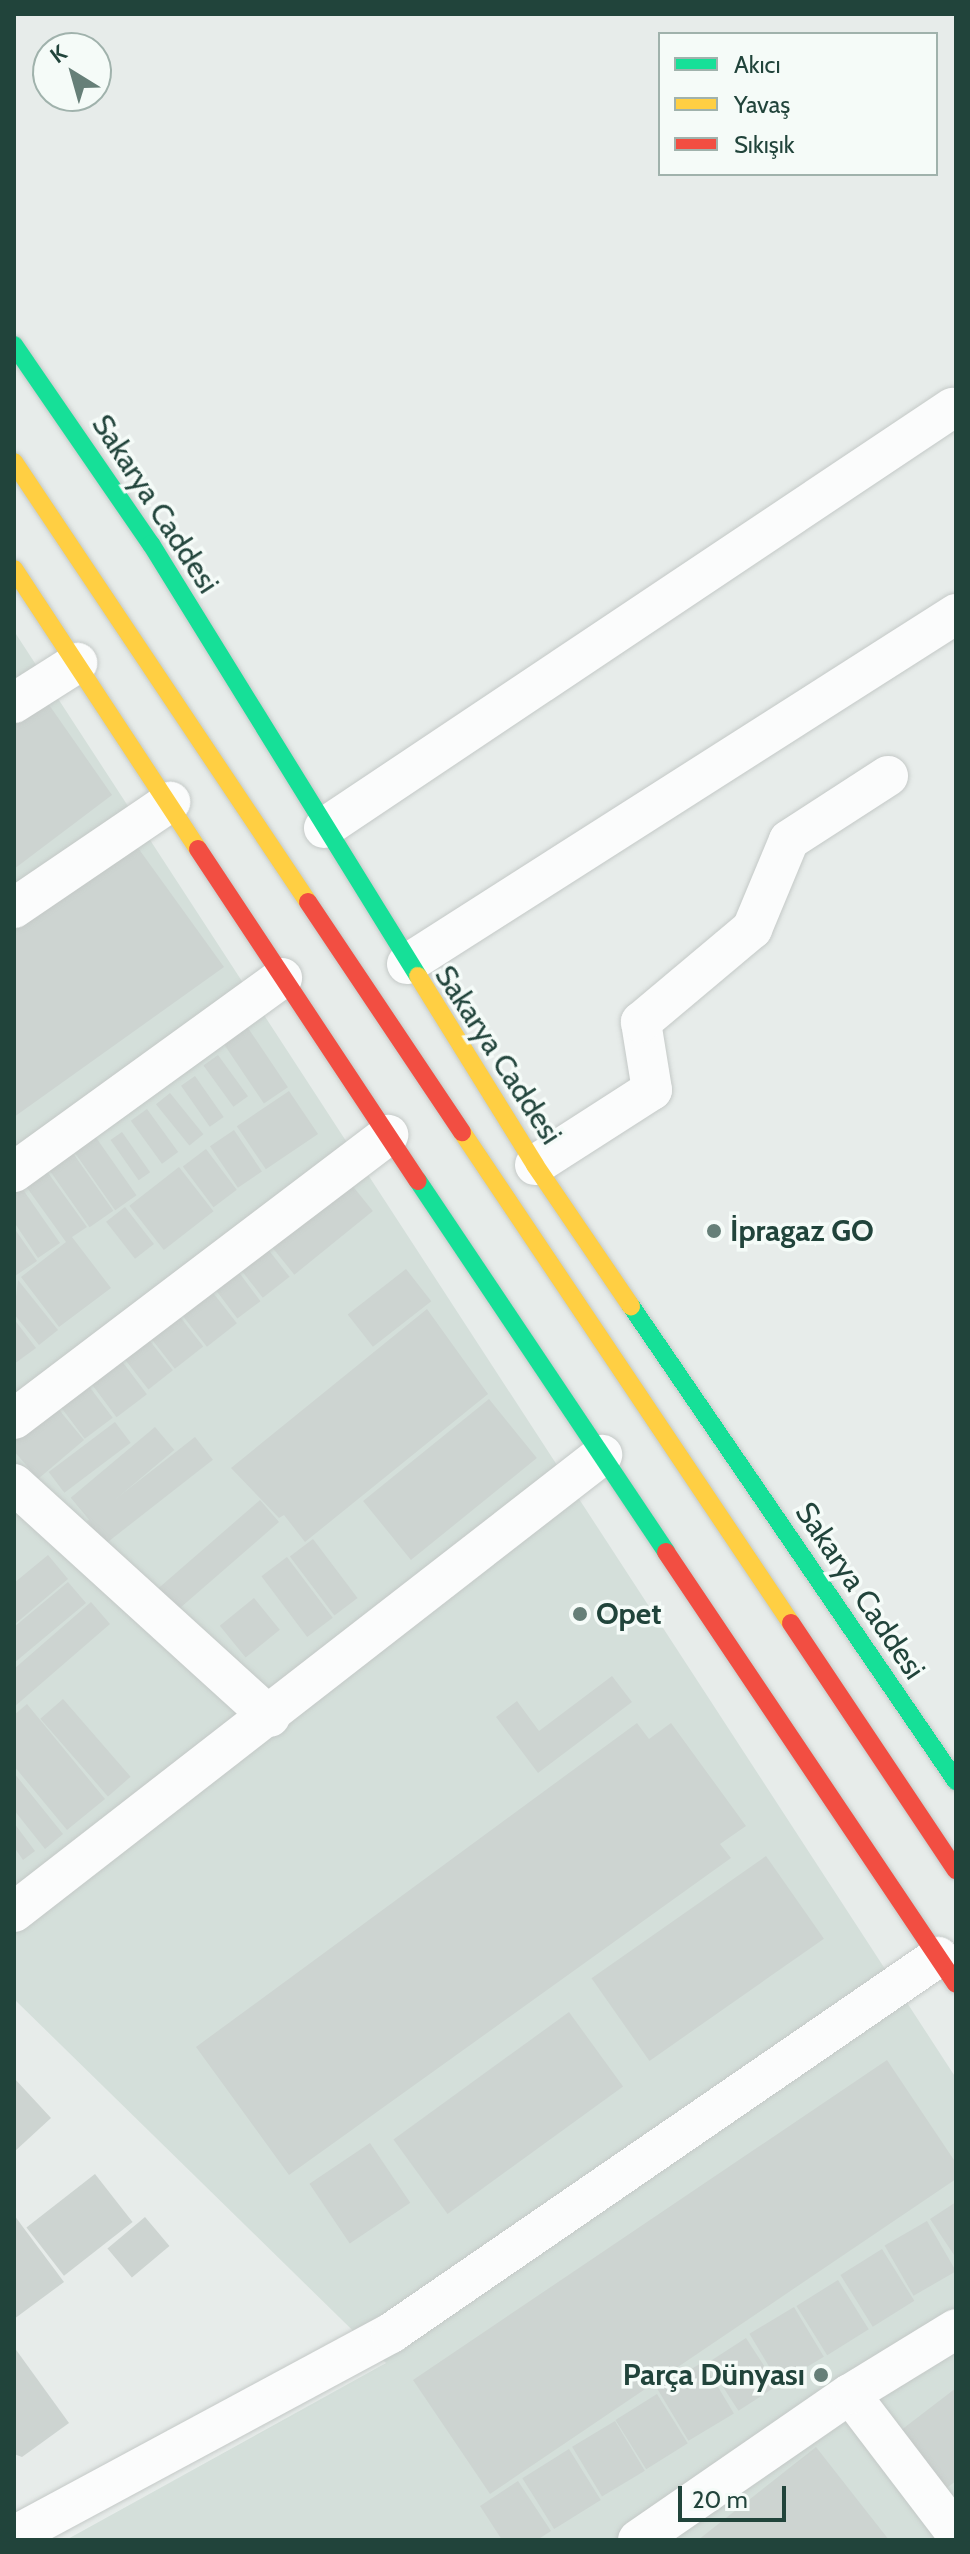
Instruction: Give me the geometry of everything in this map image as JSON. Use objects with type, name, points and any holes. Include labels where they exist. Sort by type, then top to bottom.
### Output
[{"type":"main road","name":"Sakarya Caddesi","points":[[14,345],[151,544],[407,964],[535,1165],[956,1781]]},
{"type":"main road","points":[[14,462],[956,1870]]},
{"type":"main road","points":[[14,569],[170,802],[282,978],[947,1971]]},
{"type":"street","points":[[324,828],[952,408]]},
{"type":"street","points":[[407,964],[956,614]]},
{"type":"street","points":[[14,703],[77,663]]},
{"type":"street","points":[[535,1165],[652,1090],[641,1022],[752,929],[789,840],[888,776]]},
{"type":"street","points":[[14,908],[170,802]]},
{"type":"street","points":[[14,1172],[282,978]]},
{"type":"street","points":[[14,1419],[388,1135]]},
{"type":"street","points":[[14,1912],[270,1717],[602,1455]]},
{"type":"street","points":[[14,1484],[270,1717]]},
{"type":"street","points":[[14,2536],[391,2333],[947,1971]]},
{"type":"street","points":[[638,2540],[850,2394],[956,2329]]},
{"type":"street","points":[[850,2394],[956,2533]]},
{"type":"shaded area","points":[[14,631],[956,2078],[956,2540],[66,2540],[386,2363],[14,1999]]},
{"type":"building","points":[[38,689],[112,795],[14,869],[14,705]]},
{"type":"building","points":[[128,834],[224,967],[14,1117],[14,915]]},
{"type":"building","points":[[246,1025],[288,1087],[264,1103],[222,1041]]},
{"type":"building","points":[[218,1055],[248,1096],[233,1107],[203,1066]]},
{"type":"building","points":[[195,1076],[224,1117],[210,1127],[181,1086]]},
{"type":"building","points":[[289,1091],[318,1134],[266,1169],[237,1126]]},
{"type":"building","points":[[170,1093],[203,1134],[189,1146],[156,1104]]},
{"type":"building","points":[[147,1109],[178,1152],[162,1164],[131,1121]]},
{"type":"building","points":[[90,1129],[136,1195],[115,1210],[69,1144]]},
{"type":"building","points":[[234,1130],[262,1171],[238,1188],[210,1146]]},
{"type":"building","points":[[122,1132],[150,1172],[139,1180],[111,1140]]},
{"type":"building","points":[[68,1146],[113,1211],[90,1227],[44,1163]]},
{"type":"building","points":[[206,1149],[237,1190],[214,1207],[183,1166]]},
{"type":"building","points":[[41,1163],[87,1227],[72,1237],[111,1288],[59,1327],[21,1277],[66,1242],[20,1178]]},
{"type":"building","points":[[179,1167],[213,1211],[164,1250],[129,1206]]},
{"type":"building","points":[[342,1173],[373,1211],[294,1275],[264,1237]]},
{"type":"building","points":[[17,1181],[60,1243],[38,1258],[14,1222]]},
{"type":"building","points":[[125,1207],[154,1244],[135,1259],[106,1222]]},
{"type":"building","points":[[14,1228],[37,1261],[15,1276],[14,1275]]},
{"type":"building","points":[[260,1239],[290,1277],[263,1298],[233,1260]]},
{"type":"building","points":[[231,1262],[260,1301],[237,1319],[208,1279]]},
{"type":"building","points":[[406,1269],[431,1301],[373,1347],[348,1315]]},
{"type":"building","points":[[18,1280],[58,1330],[39,1345],[14,1314]]},
{"type":"building","points":[[203,1280],[237,1323],[207,1347],[173,1303]]},
{"type":"building","points":[[170,1304],[203,1347],[175,1369],[142,1326]]},
{"type":"building","points":[[427,1309],[488,1394],[305,1542],[284,1515],[279,1518],[231,1468]]},
{"type":"building","points":[[14,1319],[36,1348],[14,1364]]},
{"type":"building","points":[[139,1327],[173,1370],[148,1389],[115,1346]]},
{"type":"building","points":[[112,1348],[147,1394],[117,1417],[82,1371]]},
{"type":"building","points":[[82,1377],[113,1418],[85,1439],[54,1398]]},
{"type":"building","points":[[489,1399],[537,1458],[411,1560],[363,1501]]},
{"type":"building","points":[[51,1400],[84,1440],[38,1479],[14,1451],[14,1431]]},
{"type":"building","points":[[115,1422],[131,1443],[64,1493],[49,1472]]},
{"type":"building","points":[[155,1427],[174,1450],[90,1521],[71,1498]]},
{"type":"building","points":[[195,1437],[213,1460],[105,1544],[87,1521]]},
{"type":"building","points":[[260,1500],[279,1522],[177,1610],[158,1589]]},
{"type":"building","points":[[313,1539],[358,1598],[334,1616],[290,1556]]},
{"type":"building","points":[[48,1555],[68,1579],[14,1625],[14,1583]]},
{"type":"building","points":[[287,1557],[333,1618],[307,1637],[261,1576]]},
{"type":"building","points":[[68,1582],[86,1603],[14,1663],[14,1627]]},
{"type":"building","points":[[254,1598],[280,1630],[246,1658],[220,1626]]},
{"type":"building","points":[[91,1602],[110,1624],[14,1707],[14,1669]]},
{"type":"building","points":[[612,1676],[632,1702],[538,1773],[496,1717],[517,1701],[539,1731]]},
{"type":"building","points":[[63,1699],[131,1777],[108,1796],[40,1719]]},
{"type":"building","points":[[27,1704],[105,1799],[67,1830],[14,1766],[14,1715]]},
{"type":"building","points":[[637,1723],[649,1739],[671,1723],[746,1826],[720,1844],[731,1858],[289,2175],[196,2047]]},
{"type":"building","points":[[14,1773],[63,1834],[45,1849],[14,1810]]},
{"type":"building","points":[[14,1823],[35,1851],[23,1860],[14,1847]]},
{"type":"building","points":[[766,1856],[824,1939],[649,2061],[592,1978]]},
{"type":"building","points":[[569,2012],[623,2086],[448,2214],[393,2140]]},
{"type":"building","points":[[887,2060],[956,2163],[956,2179],[490,2494],[413,2380]]},
{"type":"building","points":[[14,2078],[51,2118],[14,2152]]},
{"type":"building","points":[[370,2143],[410,2203],[350,2244],[309,2184]]},
{"type":"building","points":[[95,2174],[133,2222],[64,2276],[26,2228]]},
{"type":"building","points":[[956,2202],[956,2258],[930,2219]]},
{"type":"building","points":[[14,2215],[64,2282],[14,2319]]},
{"type":"building","points":[[145,2217],[169,2246],[132,2278],[107,2248]]},
{"type":"building","points":[[927,2221],[956,2271],[914,2296],[885,2246]]},
{"type":"building","points":[[882,2249],[914,2301],[873,2327],[840,2275]]},
{"type":"building","points":[[838,2280],[869,2329],[827,2355],[796,2306]]},
{"type":"building","points":[[794,2307],[824,2357],[779,2383],[749,2334]]},
{"type":"building","points":[[746,2338],[777,2386],[738,2411],[707,2363]]},
{"type":"building","points":[[14,2347],[69,2423],[22,2457],[14,2454]]},
{"type":"building","points":[[703,2362],[734,2413],[688,2441],[658,2389]]},
{"type":"building","points":[[956,2388],[956,2481],[940,2493],[896,2434]]},
{"type":"building","points":[[657,2394],[688,2443],[646,2469],[615,2420]]},
{"type":"building","points":[[615,2421],[645,2471],[602,2496],[572,2447]]},
{"type":"building","points":[[816,2447],[889,2540],[698,2540]]},
{"type":"building","points":[[569,2449],[601,2500],[554,2529],[522,2478]]},
{"type":"building","points":[[518,2481],[551,2531],[537,2540],[502,2540],[480,2506]]},
{"type":"traffic: fast","points":[[14,345],[151,544],[418,976]]},
{"type":"traffic: fast","points":[[418,1181],[666,1552]]},
{"type":"traffic: fast","points":[[631,1306],[956,1781]]},
{"type":"traffic: slow","points":[[14,462],[308,902]]},
{"type":"traffic: slow","points":[[14,569],[198,849]]},
{"type":"traffic: slow","points":[[418,976],[535,1165],[631,1306]]},
{"type":"traffic: slow","points":[[462,1132],[791,1623]]},
{"type":"traffic: jam","points":[[198,849],[418,1181]]},
{"type":"traffic: jam","points":[[308,902],[462,1132]]},
{"type":"traffic: jam","points":[[666,1552],[956,1984]]},
{"type":"traffic: jam","points":[[791,1623],[956,1870]]},
{"type":"place","name":"İpragaz GO","points":[[714,1231]]},
{"type":"place","name":"Opet","points":[[580,1614]]},
{"type":"place","name":"Parça Dünyası","points":[[821,2375]]}]
